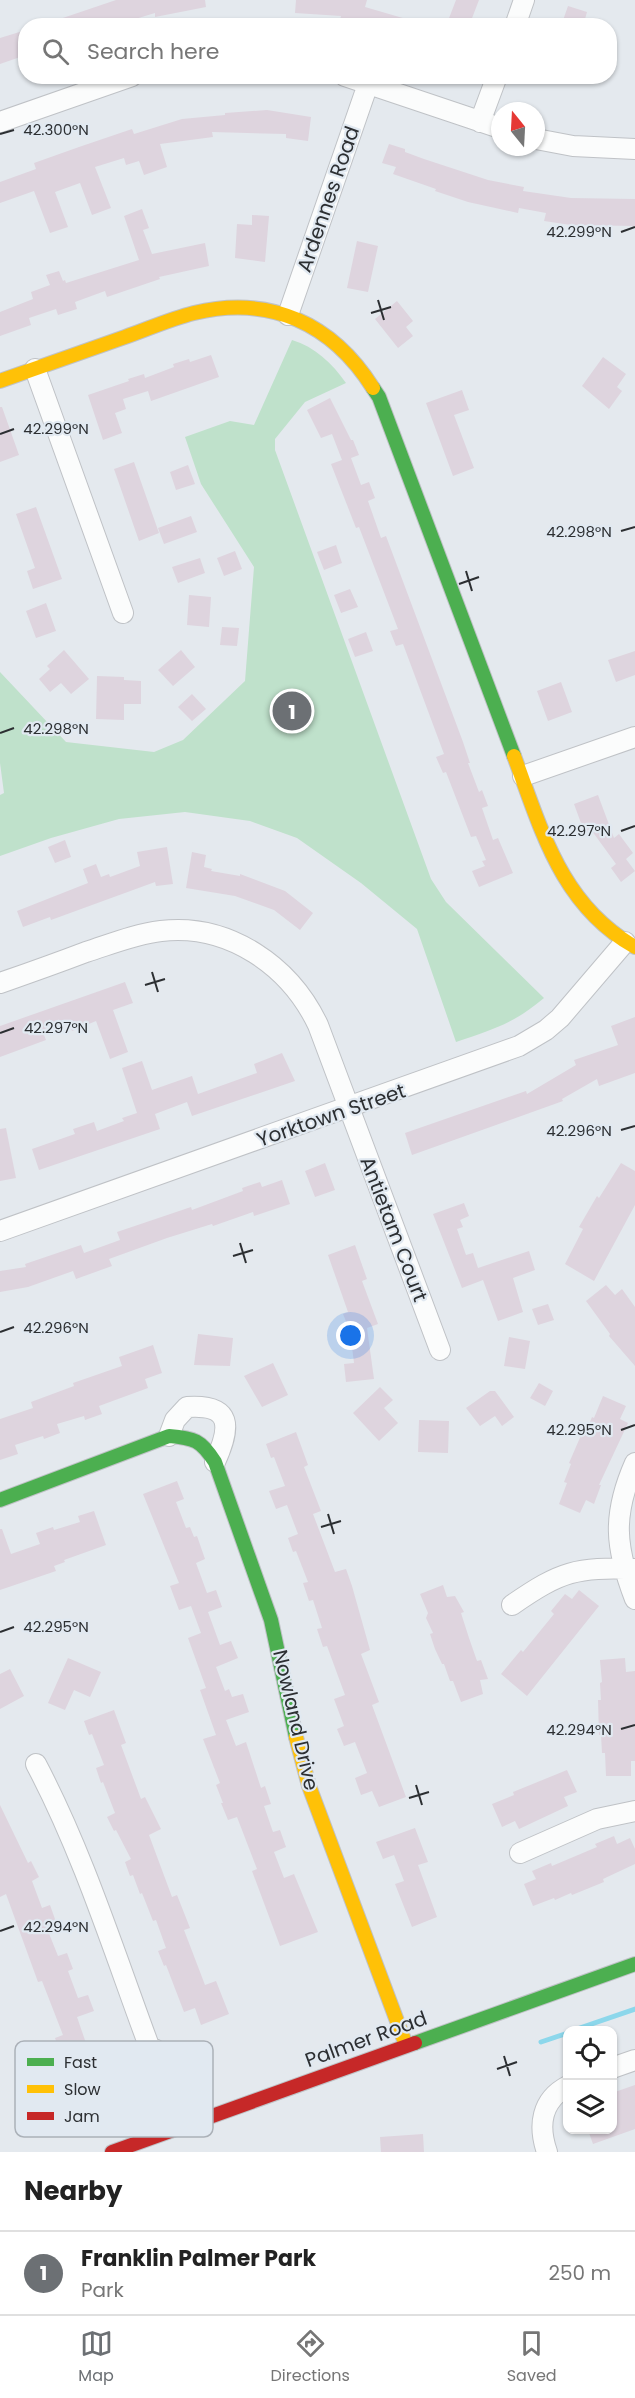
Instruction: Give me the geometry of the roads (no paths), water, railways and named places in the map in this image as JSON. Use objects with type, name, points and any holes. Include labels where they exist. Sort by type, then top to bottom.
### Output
[{"type":"street","points":[[518,18],[524,0]]},
{"type":"street","points":[[0,122],[109,84]]},
{"type":"street","points":[[368,84],[491,126]]},
{"type":"street","name":"Ardennes Road","points":[[288,315],[368,84]]},
{"type":"street","points":[[480,122],[494,84]]},
{"type":"street","points":[[545,141],[573,146],[635,149]]},
{"type":"street","points":[[0,381],[206,310],[251,307],[288,315],[315,327],[342,346],[361,367],[379,396],[551,854],[565,882],[592,917],[630,944]]},
{"type":"street","points":[[35,369],[123,613]]},
{"type":"street","points":[[523,776],[635,737]]},
{"type":"street","name":"Antietam Court","points":[[0,983],[140,934],[179,930],[218,936],[260,955],[283,973],[298,991],[318,1025],[440,1350]]},
{"type":"street","name":"Yorktown Street","points":[[0,1231],[519,1046],[560,1018],[630,944]]},
{"type":"street","points":[[169,1436],[174,1420],[187,1407],[211,1408],[220,1413],[226,1425],[225,1440],[215,1462]]},
{"type":"street","name":"Nowland Drive","points":[[0,1500],[169,1436],[195,1438],[206,1446],[215,1462],[272,1620],[309,1786],[406,2045]]},
{"type":"street","points":[[635,1463],[625,1486],[619,1513],[619,1541],[629,1569],[635,1599]]},
{"type":"street","points":[[512,1605],[544,1583],[561,1575],[598,1568],[629,1569]]},
{"type":"street","points":[[36,1764],[50,1790],[84,1873],[147,2041]]},
{"type":"street","points":[[520,1853],[597,1819],[635,1810]]},
{"type":"street","name":"Palmer Road","points":[[213,2115],[635,1964]]},
{"type":"street","points":[[617,2066],[635,2060]]},
{"type":"street","points":[[547,2152],[542,2138],[541,2124],[552,2099],[563,2089]]},
{"type":"street","name":"Palmer Road","points":[[112,2152],[153,2137]]},
{"type":"waterway","points":[[586,2026],[635,2009]]},
{"type":"waterway","points":[[541,2042],[563,2035]]},
{"type":"place","name":"Franklin Palmer Park","points":[[292,711]]}]
